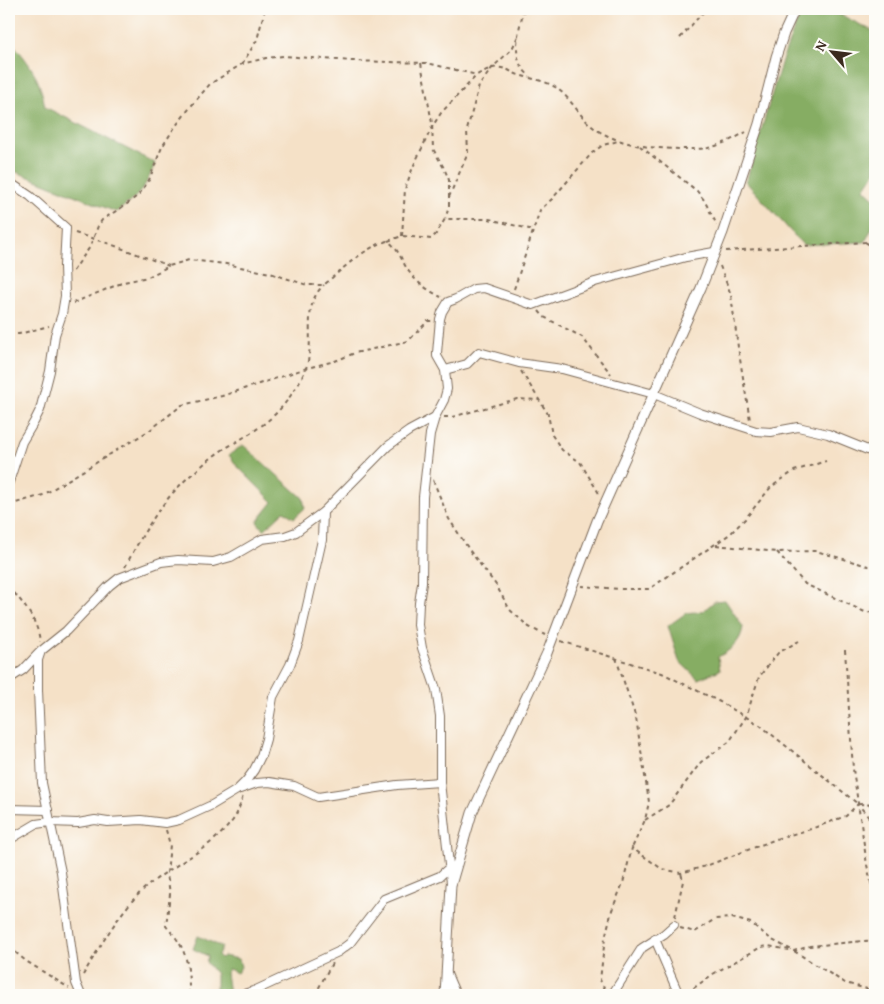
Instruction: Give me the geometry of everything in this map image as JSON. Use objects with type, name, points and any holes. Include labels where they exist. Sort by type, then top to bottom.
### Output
[{"type":"street","points":[[451,885],[472,813],[553,638],[604,503],[701,288],[759,124],[784,33],[796,9]]},
{"type":"street","points":[[9,182],[30,196],[66,228],[65,296],[62,314],[58,323],[50,371],[40,410],[22,442],[9,482]]},
{"type":"street","points":[[445,995],[451,885],[440,782],[440,716],[436,689],[422,648],[418,625],[418,603],[422,582],[424,498],[430,434],[434,416],[444,400],[447,389],[445,370],[436,356],[442,312],[448,302],[474,289],[484,288],[534,305],[594,282],[686,257],[714,252]]},
{"type":"street","points":[[445,370],[468,364],[479,352],[514,362],[562,369],[654,394],[700,413],[751,428],[771,432],[798,427],[828,434],[875,452]]},
{"type":"street","points":[[9,679],[23,670],[41,651],[66,631],[119,578],[161,562],[178,560],[213,562],[231,556],[262,539],[285,536],[296,532],[323,512],[388,446],[434,416]]},
{"type":"street","points":[[9,840],[36,824],[50,822],[78,823],[95,820],[108,822],[141,820],[164,823],[179,820],[212,805],[236,790],[246,781],[261,756],[266,739],[273,697],[300,641],[322,540],[323,512]]},
{"type":"street","points":[[41,651],[38,660],[42,783],[61,872],[77,991]]},
{"type":"street","points":[[236,790],[246,786],[269,782],[294,786],[318,797],[397,784],[440,782]]},
{"type":"street","points":[[9,809],[48,810]]},
{"type":"street","points":[[241,995],[256,990],[338,952],[350,943],[384,899],[440,876],[450,869],[459,856]]},
{"type":"street","points":[[609,994],[642,948],[674,925]]},
{"type":"street","points":[[655,939],[679,995]]},
{"type":"street","points":[[447,974],[456,995]]},
{"type":"path","points":[[242,64],[257,40],[265,9]]},
{"type":"path","points":[[524,9],[518,36],[517,53],[520,64],[530,77]]},
{"type":"path","points":[[680,38],[706,9]]},
{"type":"path","points":[[449,196],[468,153],[467,130],[476,94],[486,75],[512,49],[518,36]]},
{"type":"path","points":[[64,282],[90,247],[102,220],[130,202],[140,193],[149,180],[162,147],[192,105],[210,84],[242,64],[283,56],[344,61],[421,63],[478,75]]},
{"type":"path","points":[[119,578],[162,505],[178,486],[223,450],[251,434],[276,416],[291,395],[307,368],[311,308],[317,291],[349,263],[378,244],[402,236],[431,239],[445,220],[449,207],[449,180],[433,149],[432,128],[421,63]]},
{"type":"path","points":[[402,236],[405,189],[413,167],[432,128],[441,113],[478,75],[492,68],[505,68],[518,75],[530,77],[555,87],[587,122],[598,131],[618,141],[640,146],[669,149],[706,148],[727,142],[759,124]]},
{"type":"path","points":[[511,296],[540,210],[592,153],[602,145],[618,141]]},
{"type":"path","points":[[640,146],[697,191],[722,232]]},
{"type":"path","points":[[445,220],[489,220],[533,230]]},
{"type":"path","points":[[66,228],[81,236],[110,244],[169,266]]},
{"type":"path","points":[[751,428],[731,295],[714,252],[865,242],[875,239]]},
{"type":"path","points":[[387,241],[393,244],[410,274],[423,286],[448,302]]},
{"type":"path","points":[[865,242],[875,248]]},
{"type":"path","points":[[62,314],[72,304],[81,299],[124,282],[148,277],[169,266],[189,260],[205,261],[270,273],[307,285],[324,285]]},
{"type":"path","points":[[534,305],[544,317],[582,337],[620,386]]},
{"type":"path","points":[[9,505],[44,495],[150,430],[182,405],[222,396],[307,368],[336,361],[355,353],[408,341],[428,321],[440,319]]},
{"type":"path","points":[[9,334],[27,332],[58,323]]},
{"type":"path","points":[[514,362],[548,414],[552,435],[562,450],[580,462],[604,503]]},
{"type":"path","points":[[434,416],[452,417],[517,399],[539,400]]},
{"type":"path","points":[[573,585],[620,589],[649,589],[730,534],[771,487],[794,471],[826,461]]},
{"type":"path","points":[[426,469],[435,482],[449,519],[496,585],[510,610],[529,627],[553,638],[662,673],[760,725],[858,804],[875,825]]},
{"type":"path","points":[[714,545],[777,552],[816,551],[875,568]]},
{"type":"path","points":[[777,552],[805,584],[867,612],[875,610]]},
{"type":"path","points":[[9,587],[25,606],[35,623],[41,651]]},
{"type":"path","points":[[645,820],[669,805],[701,762],[729,742],[746,717],[759,677],[778,653],[800,640]]},
{"type":"path","points":[[845,650],[853,769],[867,865],[875,900]]},
{"type":"path","points":[[609,994],[600,980],[605,938],[632,848],[645,820],[649,802],[636,718],[616,658]]},
{"type":"path","points":[[9,947],[26,961],[77,991],[94,956],[134,899],[146,887],[220,834],[234,819],[246,786]]},
{"type":"path","points":[[632,848],[662,869],[681,873],[706,866],[779,838],[846,816],[858,804],[875,805]]},
{"type":"path","points":[[164,823],[170,845],[168,872],[170,894],[166,926],[186,955],[189,976],[188,995]]},
{"type":"path","points":[[681,873],[682,881],[674,925],[695,932],[715,919],[732,918],[751,923],[772,940],[845,982],[867,989],[875,994]]},
{"type":"path","points":[[684,995],[713,974],[760,947],[768,946],[794,951],[810,946],[875,940]]},
{"type":"path","points":[[315,995],[338,952]]},
{"type":"green space","points":[[802,9],[836,9],[835,12],[875,32],[875,172],[864,189],[875,199],[875,222],[865,242],[803,245],[746,182],[782,60]]},
{"type":"green space","points":[[9,40],[33,70],[45,107],[155,163],[145,186],[130,202],[116,212],[9,169]]},
{"type":"green space","points":[[243,445],[303,498],[305,508],[294,518],[284,511],[264,530],[257,522],[273,502],[237,466],[229,455]]},
{"type":"green space","points":[[725,600],[743,627],[742,632],[735,645],[718,657],[720,670],[698,679],[679,661],[668,626],[686,613],[703,611],[715,601]]},
{"type":"green space","points":[[198,936],[222,947],[218,955],[221,958],[223,956],[239,959],[241,967],[237,973],[229,969],[226,973],[229,994],[216,994],[216,974],[206,962],[208,956],[193,949]]}]
